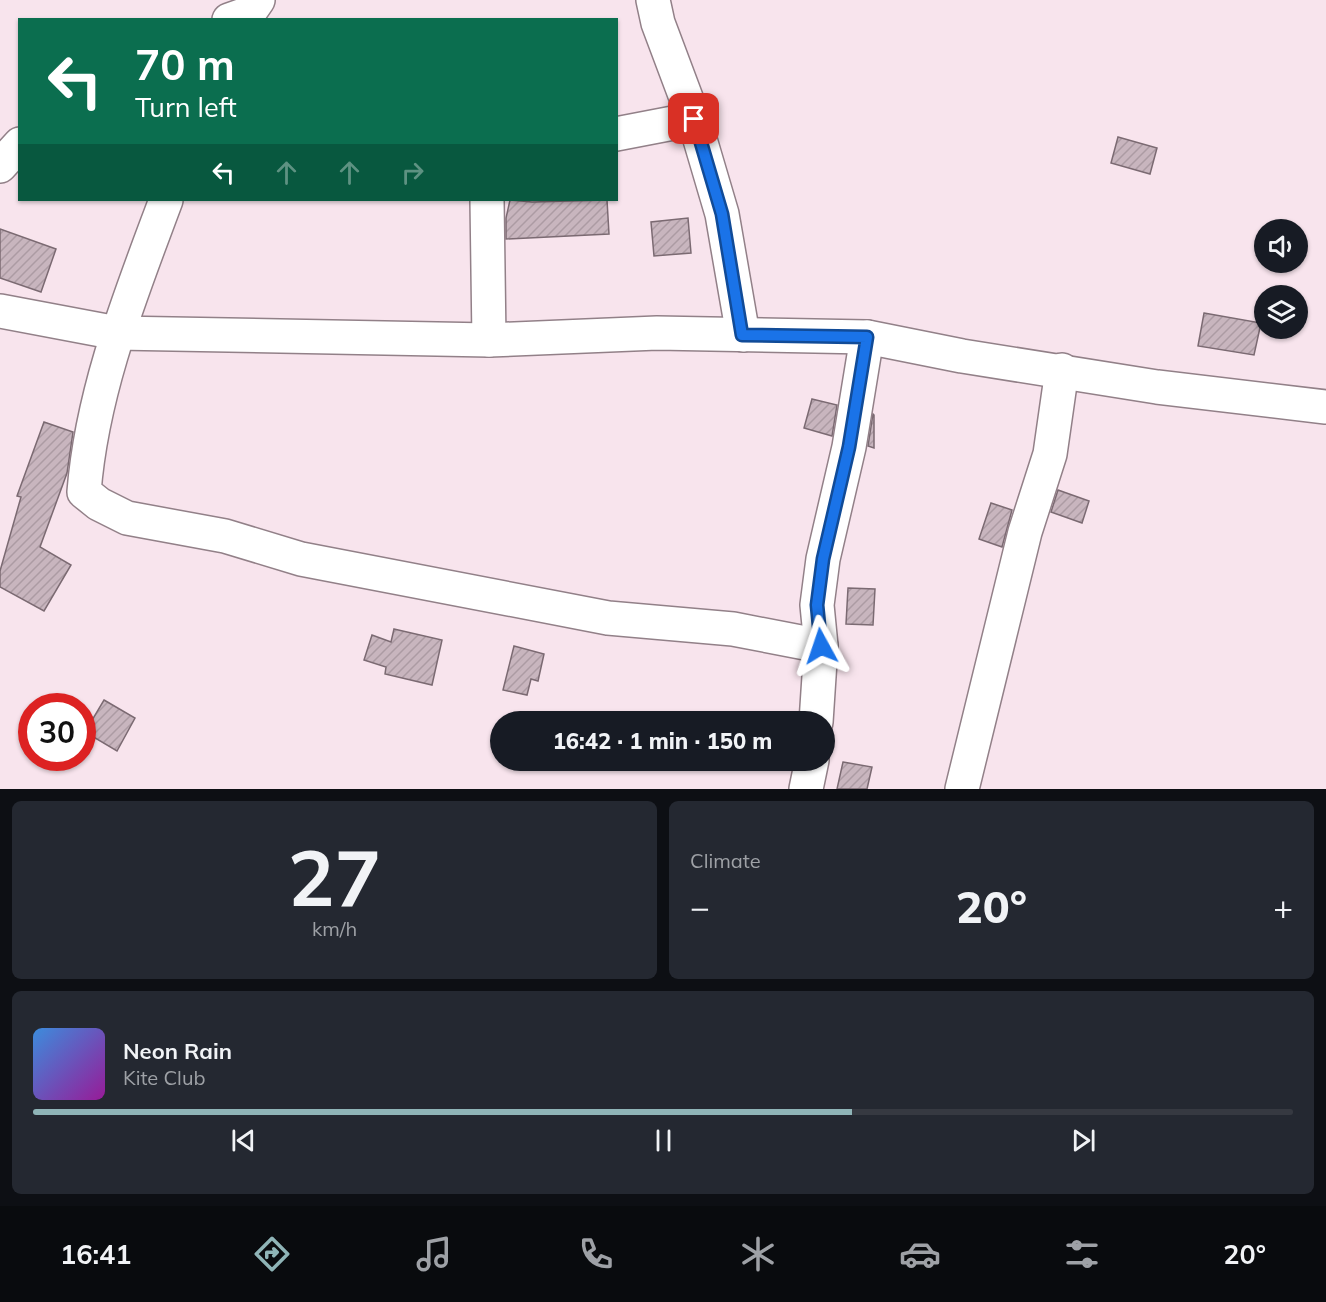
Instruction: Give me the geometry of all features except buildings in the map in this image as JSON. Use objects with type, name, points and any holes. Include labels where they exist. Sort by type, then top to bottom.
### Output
[{"type":"street","points":[[653,0],[658,23],[694,119],[722,214],[742,335]]},
{"type":"street","points":[[618,134],[694,119]]},
{"type":"street","points":[[0,166],[18,146]]},
{"type":"street","points":[[166,201],[117,333],[87,461],[84,492],[99,504],[127,518],[225,536],[301,559],[608,618],[733,629],[821,646]]},
{"type":"street","points":[[487,201],[489,340]]},
{"type":"street","points":[[0,311],[117,333],[489,340],[657,333],[867,337],[962,356],[1062,370],[1157,387],[1326,406]]},
{"type":"street","points":[[817,711],[821,646],[817,605],[823,559],[849,447],[867,337]]},
{"type":"street","points":[[962,789],[1025,532],[1050,454],[1062,370]]},
{"type":"street","points":[[806,789],[810,771]]},
{"type":"route","points":[[694,119],[722,214],[742,335],[867,337],[849,447],[823,559],[817,605],[821,646]]}]
